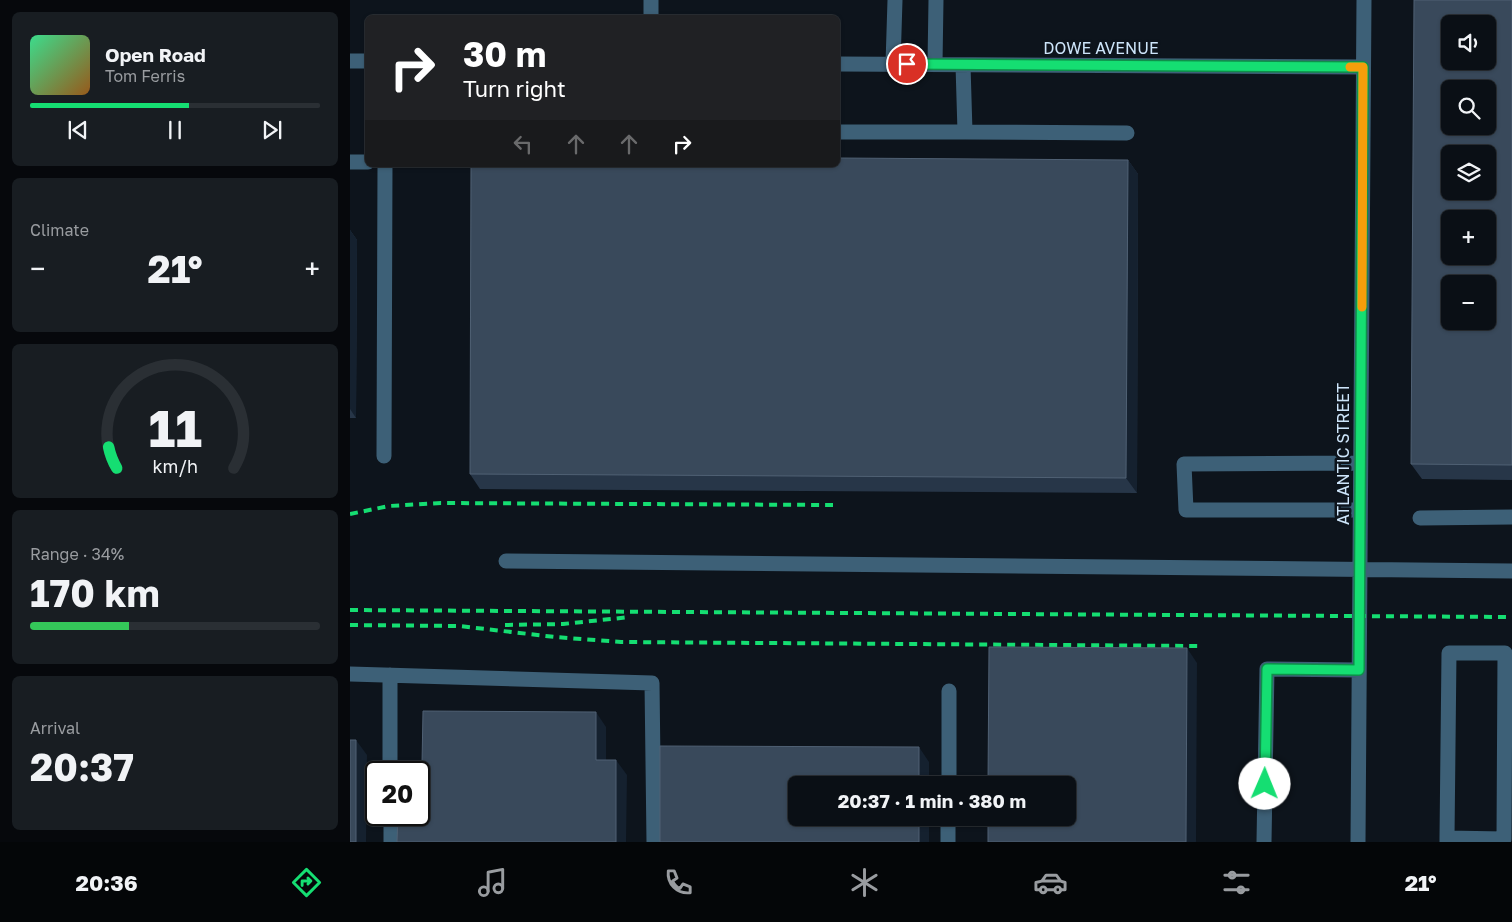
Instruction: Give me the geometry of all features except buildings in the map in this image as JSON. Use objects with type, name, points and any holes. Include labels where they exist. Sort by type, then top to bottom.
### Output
[{"type":"street","points":[[651,0],[651,15]]},
{"type":"street","points":[[893,64],[895,0]]},
{"type":"street","points":[[935,64],[936,0]]},
{"type":"street","name":"ATLANTIC STREET","points":[[1358,842],[1364,0]]},
{"type":"street","points":[[350,61],[365,61]]},
{"type":"street","name":"DOWE AVENUE","points":[[840,64],[1363,67]]},
{"type":"street","points":[[963,65],[965,132]]},
{"type":"street","points":[[840,132],[1127,133]]},
{"type":"street","points":[[350,162],[365,162]]},
{"type":"street","points":[[384,456],[385,167]]},
{"type":"street","points":[[1360,463],[1184,464],[1186,510],[1360,510]]},
{"type":"street","points":[[1420,518],[1512,517]]},
{"type":"street","points":[[506,561],[1512,571]]},
{"type":"street","points":[[1449,653],[1505,653],[1504,839],[1447,840],[1449,653]]},
{"type":"street","points":[[1264,842],[1267,669],[1359,670]]},
{"type":"street","points":[[350,674],[652,683],[654,842]]},
{"type":"street","points":[[390,675],[390,761]]},
{"type":"street","points":[[949,691],[949,776]]},
{"type":"street","points":[[391,826],[391,842]]},
{"type":"street","points":[[948,826],[948,842]]},
{"type":"railway","points":[[350,514],[389,506],[441,503],[833,505]]},
{"type":"railway","points":[[350,610],[1512,617]]},
{"type":"railway","points":[[505,625],[563,624],[630,617]]},
{"type":"railway","points":[[350,625],[459,626],[555,637],[621,642],[1199,646]]},
{"type":"slow traffic","points":[[1350,67],[1363,67],[1362,307]]},
{"type":"route","points":[[907,64],[1363,67],[1359,670],[1267,669],[1265,784]]}]
